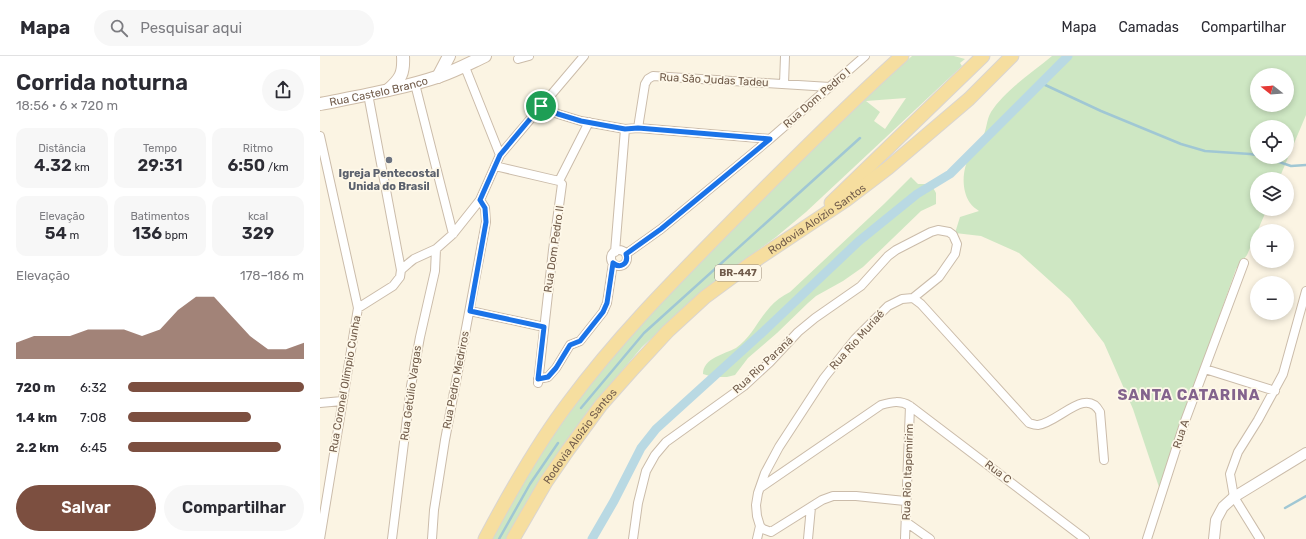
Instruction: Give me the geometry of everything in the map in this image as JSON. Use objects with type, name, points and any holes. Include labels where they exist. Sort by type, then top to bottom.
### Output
[{"type":"main road","points":[[387,90],[397,82],[403,70],[403,56]]},
{"type":"main road","points":[[438,77],[449,56]]},
{"type":"main road","name":"Rua Castelo Branco","points":[[320,104],[415,84],[438,77],[485,56]]},
{"type":"main road","points":[[804,229],[983,56]]},
{"type":"main road","name":"Rodovia Aloízio Santos","points":[[513,539],[546,482],[601,405],[663,336],[705,297],[750,264],[846,200],[888,168],[969,99],[1012,56]]},
{"type":"main road","points":[[485,539],[510,493],[547,433],[573,396],[630,328],[703,250],[799,153],[896,59]]},
{"type":"street","points":[[518,59],[529,56]]},
{"type":"street","points":[[401,270],[414,259],[436,249],[453,234],[480,200],[500,155],[584,56]]},
{"type":"street","points":[[784,84],[786,56]]},
{"type":"street","name":"Rua Dom Pedro I","points":[[626,254],[661,229],[770,139],[865,56]]},
{"type":"street","points":[[463,66],[467,72],[500,155]]},
{"type":"street","name":"Rua São Judas Tadeu","points":[[638,128],[645,84],[648,79],[653,76],[830,87]]},
{"type":"street","points":[[415,84],[453,234]]},
{"type":"street","points":[[358,308],[394,286],[400,277],[401,270],[368,94]]},
{"type":"street","points":[[541,106],[558,114],[625,129],[638,128],[770,139]]},
{"type":"street","points":[[495,166],[559,181],[589,122]]},
{"type":"street","points":[[615,252],[619,250],[626,254],[626,262],[623,265],[616,265],[611,259],[615,252],[625,129]]},
{"type":"street","name":"Rua Coronel Olímpio Cunha","points":[[320,136],[358,308],[320,539]]},
{"type":"street","name":"Rua Dom Pedro II","points":[[559,181],[562,184],[562,189],[553,250],[538,381],[548,377],[556,368],[570,345],[580,341],[603,312],[607,303],[613,263]]},
{"type":"street","name":"Rua Pedro Medriros","points":[[432,539],[434,510],[445,440],[486,222],[485,208],[480,200]]},
{"type":"street","name":"Rua Rio Paraná","points":[[633,539],[638,503],[646,471],[655,455],[666,442],[744,386],[770,362],[798,332],[815,318],[861,286],[888,256],[896,250],[932,232],[944,230],[949,232],[956,240],[957,248],[955,254],[939,277],[913,298]]},
{"type":"street","name":"Rua Getúlio Vargas","points":[[392,539],[411,386],[420,337],[435,272],[436,249]]},
{"type":"street","name":"Rua A","points":[[1146,539],[1185,421],[1244,263]]},
{"type":"street","points":[[1260,539],[1234,497],[1230,474],[1238,452],[1275,391],[1283,374],[1306,291]]},
{"type":"street","points":[[913,298],[1029,423],[1037,425],[1044,424],[1080,404],[1091,402],[1096,406],[1100,412],[1104,460]]},
{"type":"street","name":"Rua Rio Muriaé","points":[[760,526],[756,505],[765,473],[779,448],[824,378],[855,339],[888,306],[902,299],[913,298]]},
{"type":"street","points":[[470,311],[544,327]]},
{"type":"street","points":[[1205,369],[1275,391]]},
{"type":"street","points":[[320,403],[342,400]]},
{"type":"street","points":[[760,488],[881,405],[891,402],[900,402],[910,406]]},
{"type":"street","name":"Rua Rio Itapemirim","points":[[905,539],[905,501],[910,406]]},
{"type":"street","name":"Rua C","points":[[910,406],[1085,539]]},
{"type":"street","points":[[1214,539],[1216,520],[1223,507],[1234,497],[1306,452]]},
{"type":"street","points":[[757,539],[760,526],[771,532],[822,500],[833,496],[856,496],[905,501]]},
{"type":"street","points":[[808,539],[811,507]]},
{"type":"street","points":[[906,522],[930,539]]},
{"type":"green space","points":[[912,56],[954,56],[965,59],[960,63],[962,66],[806,212],[776,237],[706,288],[642,347],[587,412],[562,449],[508,539],[492,539],[545,445],[597,375],[657,305],[824,136]],"holes":[[[906,98],[885,129],[874,121],[880,112],[866,101]]]},
{"type":"green space","points":[[1052,56],[1306,56],[1306,115],[1294,143],[1294,120],[1250,120],[1250,164],[1285,164],[1282,172],[1250,172],[1250,216],[1264,216],[1260,224],[1250,224],[1250,248],[1247,255],[1236,269],[1159,487],[1133,409],[1104,343],[1070,299],[1019,253],[981,236],[955,233],[960,217],[979,211],[970,203],[965,192],[964,173],[967,161],[984,135],[991,112],[1004,96]]},
{"type":"green space","points":[[911,177],[918,184],[931,184],[936,193],[936,204],[921,211],[863,267],[843,281],[816,296],[748,358],[735,375],[727,377],[713,377],[703,374],[704,369],[711,360],[741,344],[774,303],[790,292]]},
{"type":"waterway","points":[[592,539],[614,501],[641,448],[656,429],[764,331],[859,241],[917,194],[950,174],[1068,56]]},
{"type":"waterway","points":[[1041,83],[1101,111],[1181,144],[1205,151],[1250,154]]},
{"type":"waterway","points":[[581,408],[644,333],[860,138]]},
{"type":"waterway","points":[[1285,164],[1291,166],[1306,165]]},
{"type":"waterway","points":[[499,539],[530,484],[558,443]]},
{"type":"waterway","points":[[1285,508],[1306,496]]},
{"type":"place","name":"Igreja Pentecostal Unida do Brasil","points":[[389,160]]},
{"type":"district","name":"SANTA CATARINA","points":[[1189,395]]},
{"type":"route","points":[[541,106],[558,114],[581,121],[625,129],[638,128],[770,139],[661,229],[626,254],[626,262],[623,265],[620,266],[613,263],[607,303],[603,312],[580,341],[570,345],[556,368],[548,377],[538,379],[544,327],[470,311],[486,222],[485,208],[480,200],[500,155],[541,106]]}]
